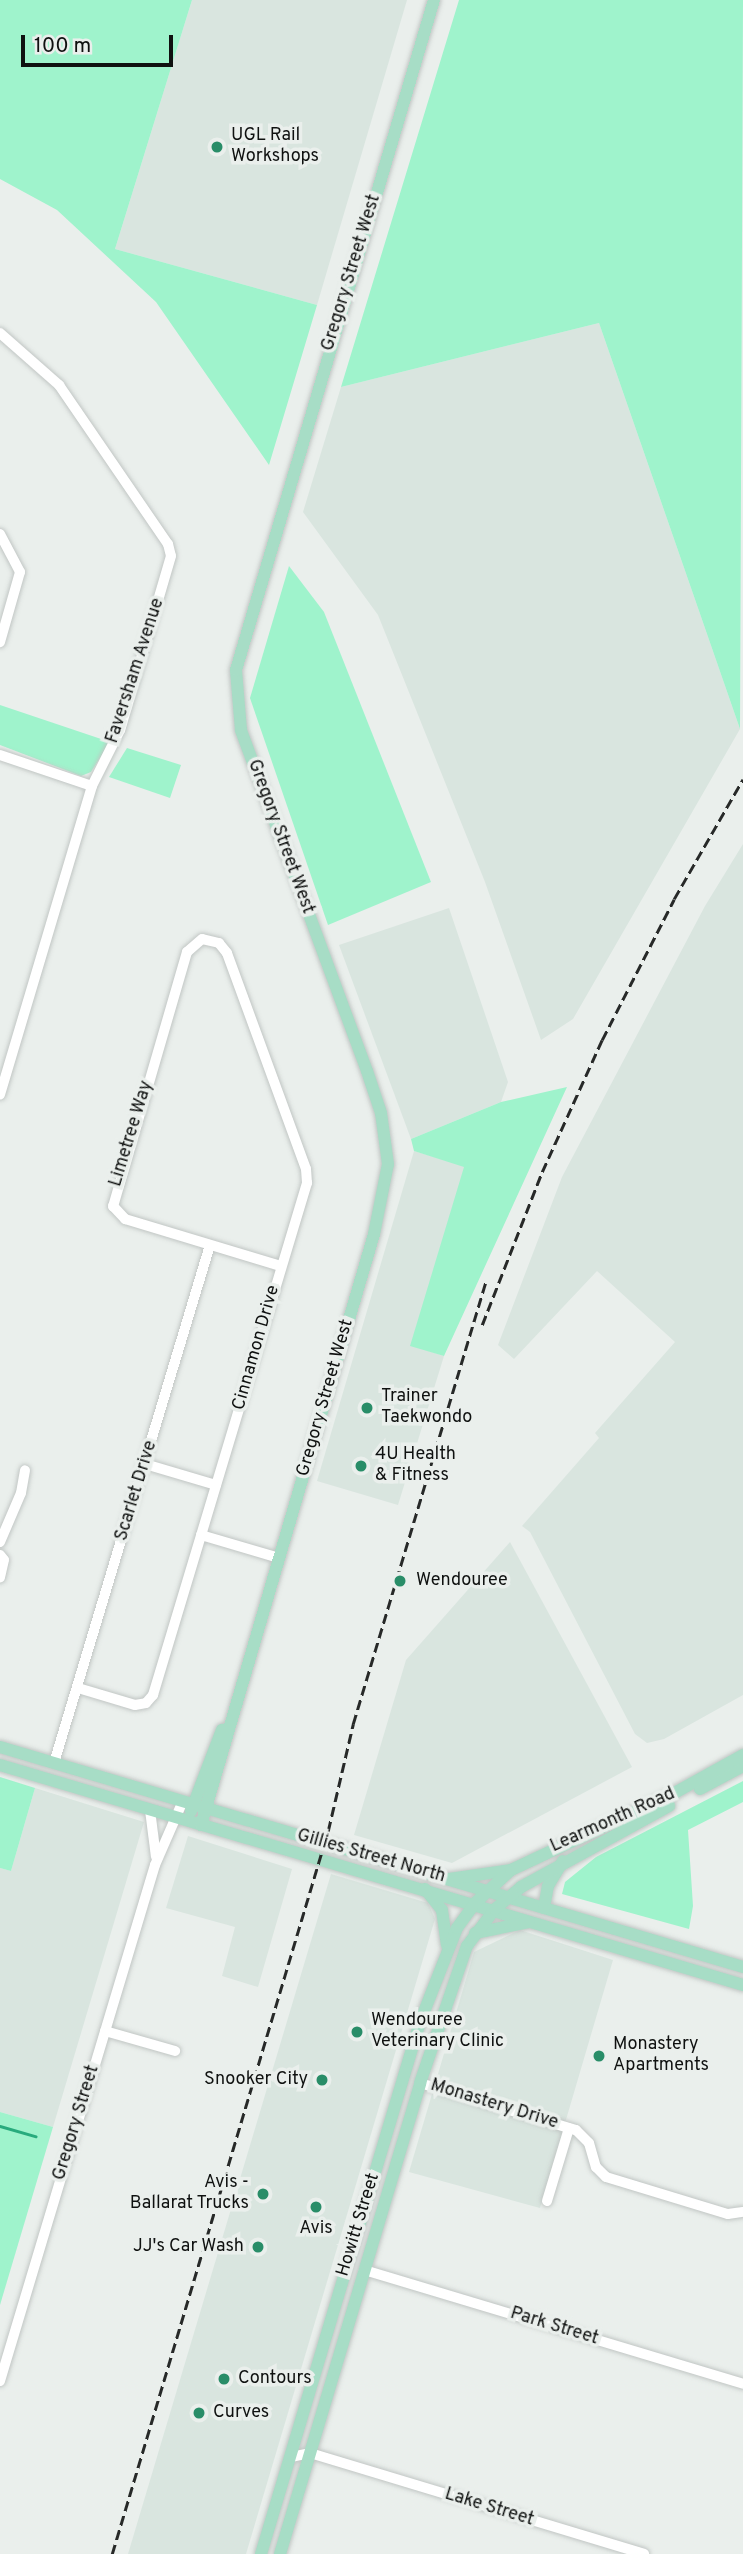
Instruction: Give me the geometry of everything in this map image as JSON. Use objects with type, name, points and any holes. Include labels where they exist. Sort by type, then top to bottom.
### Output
[{"type":"main road","name":"Gregory Street West","points":[[201,1825],[383,1205],[388,1147],[367,1071],[241,730],[236,670],[434,0]]},
{"type":"main road","name":"Gregory Street West","points":[[182,1820],[246,1671]]},
{"type":"main road","name":"Gillies Street North","points":[[0,1747],[743,1967]]},
{"type":"main road","name":"Learmonth Road","points":[[475,1903],[511,1870],[665,1798],[743,1755]]},
{"type":"main road","name":"Gillies Street North","points":[[0,1765],[475,1903],[743,1985]]},
{"type":"main road","name":"Learmonth Road","points":[[495,1909],[508,1897],[564,1861],[743,1766]]},
{"type":"main road","points":[[544,1908],[548,1886],[564,1861]]},
{"type":"main road","points":[[446,1879],[511,1870]]},
{"type":"main road","points":[[424,1888],[442,1910],[447,1945]]},
{"type":"main road","name":"Howitt Street","points":[[261,2554],[403,2078],[447,1945],[475,1903]]},
{"type":"main road","name":"Howitt Street","points":[[280,2554],[446,1997],[475,1933],[495,1909]]},
{"type":"main road","points":[[475,1933],[536,1922]]},
{"type":"main road","points":[[403,2078],[420,2083]]},
{"type":"main road","points":[[361,2218],[378,2223]]},
{"type":"street","name":"Faversham Avenue","points":[[0,333],[59,385],[171,550],[120,730],[92,786],[0,1096]]},
{"type":"street","points":[[0,534],[20,572],[0,642]]},
{"type":"street","points":[[0,755],[92,786]]},
{"type":"street","name":"Limetree Way","points":[[206,939],[187,952],[113,1201],[123,1218],[281,1266]]},
{"type":"street","name":"Cinnamon Drive","points":[[78,1688],[132,1704],[149,1700],[307,1183],[306,1169],[227,953],[219,943],[206,939]]},
{"type":"street","name":"Scarlet Drive","points":[[54,1763],[210,1245]]},
{"type":"street","points":[[145,1464],[216,1485]]},
{"type":"street","points":[[0,1542],[21,1493],[25,1470]]},
{"type":"street","points":[[201,1535],[279,1558]]},
{"type":"street","points":[[0,1555],[0,1575]]},
{"type":"street","points":[[63,1737],[64,1753],[72,1768]]},
{"type":"street","name":"Gregory Street","points":[[150,1810],[155,1865]]},
{"type":"street","name":"Gregory Street","points":[[0,2381],[155,1865],[182,1820]]},
{"type":"street","points":[[105,2031],[175,2051]]},
{"type":"street","name":"Monastery Drive","points":[[420,2083],[569,2127],[587,2139],[597,2168],[606,2177],[728,2214],[743,2212]]},
{"type":"street","name":"Monastery Drive","points":[[547,2201],[569,2127]]},
{"type":"street","name":"Park Street","points":[[364,2270],[743,2384]]},
{"type":"street","points":[[291,2457],[310,2453]]},
{"type":"street","name":"Lake Street","points":[[310,2453],[644,2554]]},
{"type":"street","points":[[305,2470],[334,2462]]},
{"type":"shaded area","points":[[192,0],[407,0],[317,305],[115,249]]},
{"type":"shaded area","points":[[599,323],[740,729],[573,1019],[541,1040],[485,882],[378,615],[303,512],[341,387]]},
{"type":"shaded area","points":[[743,844],[743,1695],[664,1739],[647,1743],[635,1734],[530,1532],[522,1526],[599,1438],[595,1433],[675,1342],[597,1271],[514,1359],[498,1345],[562,1177],[705,906]]},
{"type":"shaded area","points":[[449,908],[508,1082],[501,1102],[411,1139],[339,945]]},
{"type":"shaded area","points":[[414,1151],[465,1166],[411,1345],[444,1356],[398,1505],[317,1481]]},
{"type":"shaded area","points":[[510,1542],[632,1767],[452,1863],[354,1835],[406,1660]]},
{"type":"shaded area","points":[[35,1788],[144,1822],[53,2127],[0,2112],[0,1868],[11,1871]]},
{"type":"shaded area","points":[[188,1836],[292,1869],[258,1987],[222,1976],[235,1927],[166,1908]]},
{"type":"shaded area","points":[[331,1874],[428,1903],[435,1919],[246,2554],[128,2554]]},
{"type":"shaded area","points":[[520,1930],[613,1960],[540,2208],[409,2172],[474,1952]]},
{"type":"green space","points":[[0,0],[192,0],[115,249],[317,305],[269,465],[156,302],[57,210],[0,179]]},
{"type":"green space","points":[[459,0],[743,0],[740,729],[599,323],[341,387]]},
{"type":"green space","points":[[289,566],[324,612],[431,882],[328,925],[250,698]]},
{"type":"green space","points":[[0,705],[110,742],[91,772],[81,776],[0,745]]},
{"type":"green space","points":[[127,748],[181,765],[170,798],[109,777]]},
{"type":"green space","points":[[567,1087],[444,1356],[410,1346],[464,1167],[414,1151],[411,1139],[501,1102]]},
{"type":"green space","points":[[0,1777],[35,1788],[11,1871],[0,1868]]},
{"type":"green space","points":[[743,1781],[743,1802],[688,1830],[693,1906],[689,1929],[562,1894],[565,1882],[596,1857]]},
{"type":"green space","points":[[0,2112],[53,2127],[0,2305]]},
{"type":"waterway","points":[[0,2126],[36,2136]]},
{"type":"railway","points":[[482,1325],[542,1172],[602,1040],[674,899],[743,779]]},
{"type":"railway","points":[[112,2554],[328,1831],[353,1724],[486,1280]]},
{"type":"place","name":"UGL Rail Workshops","points":[[217,147]]},
{"type":"place","name":"Trainer Taekwondo","points":[[367,1408]]},
{"type":"place","name":"4U Health & Fitness","points":[[361,1466]]},
{"type":"place","name":"Wendouree","points":[[400,1581]]},
{"type":"place","name":"Wendouree Veterinary Clinic","points":[[357,2032]]},
{"type":"place","name":"Monastery Apartments","points":[[599,2056]]},
{"type":"place","name":"Snooker City","points":[[322,2080]]},
{"type":"place","name":"Avis - Ballarat Trucks","points":[[263,2194]]},
{"type":"place","name":"Avis","points":[[316,2207]]},
{"type":"place","name":"JJ's Car Wash","points":[[258,2247]]},
{"type":"place","name":"Contours","points":[[224,2379]]},
{"type":"place","name":"Curves","points":[[199,2413]]}]
